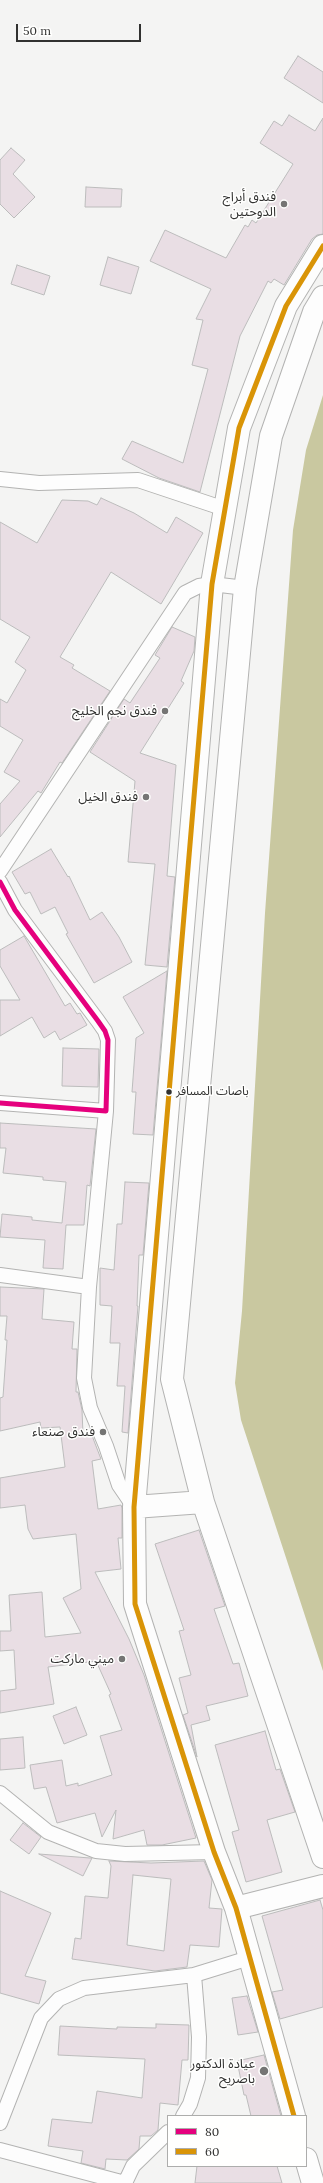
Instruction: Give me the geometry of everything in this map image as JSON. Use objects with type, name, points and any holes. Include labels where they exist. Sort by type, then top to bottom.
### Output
[{"type":"highway","points":[[294,2115],[236,1908],[214,1852],[135,1604],[134,1507],[212,584],[239,428],[286,306],[323,246]]},
{"type":"highway","points":[[323,297],[314,312],[271,436],[246,588],[172,1380],[203,1502],[323,1857]]},
{"type":"highway","points":[[134,1507],[203,1502]]},
{"type":"highway","points":[[236,1908],[323,1886]]},
{"type":"highway","points":[[307,2162],[313,2183]]},
{"type":"street","points":[[0,479],[39,483],[138,480],[225,509]]},
{"type":"street","points":[[0,870],[185,593],[199,586],[212,584],[246,588]]},
{"type":"street","points":[[0,882],[15,910],[105,1031],[108,1040],[106,1111],[89,1286],[84,1378],[90,1408],[106,1446],[119,1485],[134,1507]]},
{"type":"street","points":[[0,1103],[106,1111]]},
{"type":"street","points":[[0,1274],[89,1286]]},
{"type":"street","points":[[0,1793],[48,1832],[96,1851],[112,1854],[214,1852]]},
{"type":"street","points":[[0,2124],[41,2018],[59,1999],[84,1988],[194,1975],[249,1958]]},
{"type":"street","points":[[184,2115],[190,2104],[198,2078],[199,2037],[194,1975]]},
{"type":"street","points":[[0,2150],[125,2183],[133,2166],[167,2133]]},
{"type":"shaded area","points":[[323,395],[323,1671],[241,1420],[235,1383],[242,1311],[265,913],[293,530],[306,450]]},
{"type":"building","points":[[298,56],[323,72],[323,103],[284,78]]},
{"type":"building","points":[[289,115],[315,131],[323,118],[323,234],[317,235],[312,239],[284,285],[274,279],[271,283],[268,281],[240,336],[200,492],[159,478],[122,459],[132,441],[183,463],[208,369],[192,365],[203,320],[196,319],[211,289],[150,261],[165,230],[226,258],[245,225],[248,227],[252,220],[256,223],[293,164],[260,143],[274,121],[282,126]]},
{"type":"building","points":[[11,148],[25,160],[13,174],[35,197],[14,218],[0,204],[0,160]]},
{"type":"building","points":[[86,187],[122,189],[121,207],[85,207]]},
{"type":"building","points":[[108,257],[139,267],[131,294],[100,285]]},
{"type":"building","points":[[17,265],[50,276],[44,295],[11,284]]},
{"type":"building","points":[[101,498],[134,513],[167,533],[176,517],[203,533],[161,604],[111,572],[60,657],[74,665],[72,668],[110,691],[62,763],[60,762],[41,793],[38,791],[0,837],[0,804],[20,781],[4,772],[23,740],[0,726],[0,699],[7,703],[26,670],[15,662],[30,637],[0,619],[0,522],[37,543],[62,500],[88,501],[97,505]]},
{"type":"building","points":[[172,627],[195,637],[194,651],[181,681],[184,683],[140,753],[176,765],[167,876],[175,877],[167,967],[145,965],[155,864],[128,862],[135,781],[90,752],[124,699],[130,703],[160,658],[155,655]]},
{"type":"building","points":[[51,849],[68,877],[69,876],[90,920],[102,912],[119,937],[132,962],[94,983],[66,934],[68,933],[55,907],[41,914],[30,892],[25,894],[12,872]]},
{"type":"building","points":[[24,936],[65,1006],[70,1003],[77,1014],[80,1013],[87,1025],[60,1040],[55,1031],[44,1038],[32,1017],[0,1036],[0,1000],[20,1000],[0,966],[0,950]]},
{"type":"building","points":[[167,971],[153,1135],[133,1134],[136,1092],[132,1092],[136,1038],[144,1033],[123,997]]},
{"type":"building","points":[[63,1048],[99,1049],[98,1087],[62,1086]]},
{"type":"building","points":[[0,1123],[96,1129],[90,1186],[87,1185],[84,1225],[66,1225],[63,1269],[43,1268],[45,1240],[0,1237],[2,1214],[32,1217],[32,1220],[62,1223],[66,1182],[43,1180],[43,1177],[3,1173],[6,1148],[0,1148]]},
{"type":"building","points":[[125,1182],[149,1183],[143,1255],[139,1255],[138,1306],[128,1433],[122,1432],[125,1386],[117,1386],[120,1343],[110,1343],[112,1306],[100,1305],[100,1268],[114,1270],[117,1224],[122,1224]]},
{"type":"building","points":[[0,1287],[44,1289],[42,1319],[74,1322],[72,1349],[77,1349],[76,1392],[78,1392],[82,1410],[83,1434],[91,1433],[101,1459],[92,1461],[98,1509],[121,1505],[122,1508],[122,1538],[118,1538],[121,1569],[95,1572],[129,1639],[144,1675],[196,1838],[162,1845],[147,1845],[144,1830],[113,1839],[116,1810],[102,1837],[95,1813],[57,1823],[46,1787],[34,1789],[30,1765],[62,1760],[66,1786],[78,1783],[78,1786],[112,1775],[100,1736],[122,1730],[109,1695],[111,1694],[96,1661],[48,1667],[54,1704],[0,1713],[0,1691],[16,1689],[14,1650],[0,1651],[0,1631],[11,1631],[9,1595],[42,1592],[45,1637],[81,1633],[63,1598],[81,1589],[76,1534],[33,1539],[28,1529],[25,1505],[0,1508],[0,1478],[65,1467],[60,1427],[41,1428],[40,1422],[0,1431],[0,1398],[3,1397],[7,1316],[0,1316]]},
{"type":"building","points":[[199,1530],[225,1606],[214,1609],[233,1664],[239,1663],[248,1696],[206,1706],[210,1720],[191,1725],[197,1757],[183,1715],[188,1713],[179,1678],[191,1675],[179,1631],[184,1630],[155,1544]]},
{"type":"building","points":[[76,1707],[87,1735],[64,1744],[53,1716]]},
{"type":"building","points":[[265,1731],[276,1770],[280,1769],[295,1812],[267,1820],[282,1872],[246,1882],[232,1832],[239,1830],[215,1745]]},
{"type":"building","points":[[23,1737],[25,1768],[0,1770],[0,1739]]},
{"type":"building","points":[[23,1823],[41,1837],[29,1854],[10,1840]]},
{"type":"building","points":[[39,1854],[90,1858],[92,1858],[83,1876]]},
{"type":"building","points":[[109,1861],[151,1863],[204,1861],[212,1880],[209,1908],[222,1909],[219,1947],[190,1945],[187,1967],[155,1971],[72,1959],[75,1938],[81,1939],[85,1896],[108,1898],[111,1866]],"holes":[[[133,1875],[171,1879],[164,1951],[127,1945]]]},
{"type":"building","points":[[0,1891],[51,1913],[25,1976],[46,1981],[39,2004],[0,1993]]},
{"type":"building","points":[[320,1900],[323,1910],[323,2007],[280,2019],[272,1992],[283,1990],[262,1916]]},
{"type":"building","points":[[247,1996],[258,2032],[238,2035],[232,1998]]},
{"type":"building","points":[[156,2024],[189,2025],[188,2060],[182,2060],[178,2105],[160,2103],[158,2130],[151,2136],[140,2136],[139,2149],[127,2160],[106,2159],[105,2169],[81,2163],[83,2151],[48,2146],[52,2119],[92,2123],[97,2091],[142,2098],[145,2059],[58,2055],[60,2026],[117,2029],[117,2027],[156,2028]]},
{"type":"building","points":[[264,2055],[281,2115],[251,2115],[246,2095],[244,2095],[237,2061]]},
{"type":"building","points":[[197,2167],[277,2167],[282,2183],[195,2183]]},
{"type":"transit line","name":"60","points":[[294,2115],[236,1908],[214,1852],[135,1604],[134,1507],[212,584],[239,428],[286,306],[323,246]]},
{"type":"transit line","name":"80","points":[[0,882],[15,910],[98,1021],[105,1031],[108,1040],[106,1111],[0,1103]]},
{"type":"place","name":"فندق أبراج الدوحتين","points":[[284,204]]},
{"type":"place","name":"فندق نجم الخليج","points":[[165,711]]},
{"type":"place","name":"فندق الخيل","points":[[146,797]]},
{"type":"place","name":"باصات المسافر","points":[[169,1092]]},
{"type":"place","name":"فندق صنعاء","points":[[103,1432]]},
{"type":"place","name":"ميني ماركت","points":[[122,1659]]},
{"type":"place","name":"عيادة الدكتور باصريح","points":[[264,2071]]}]
